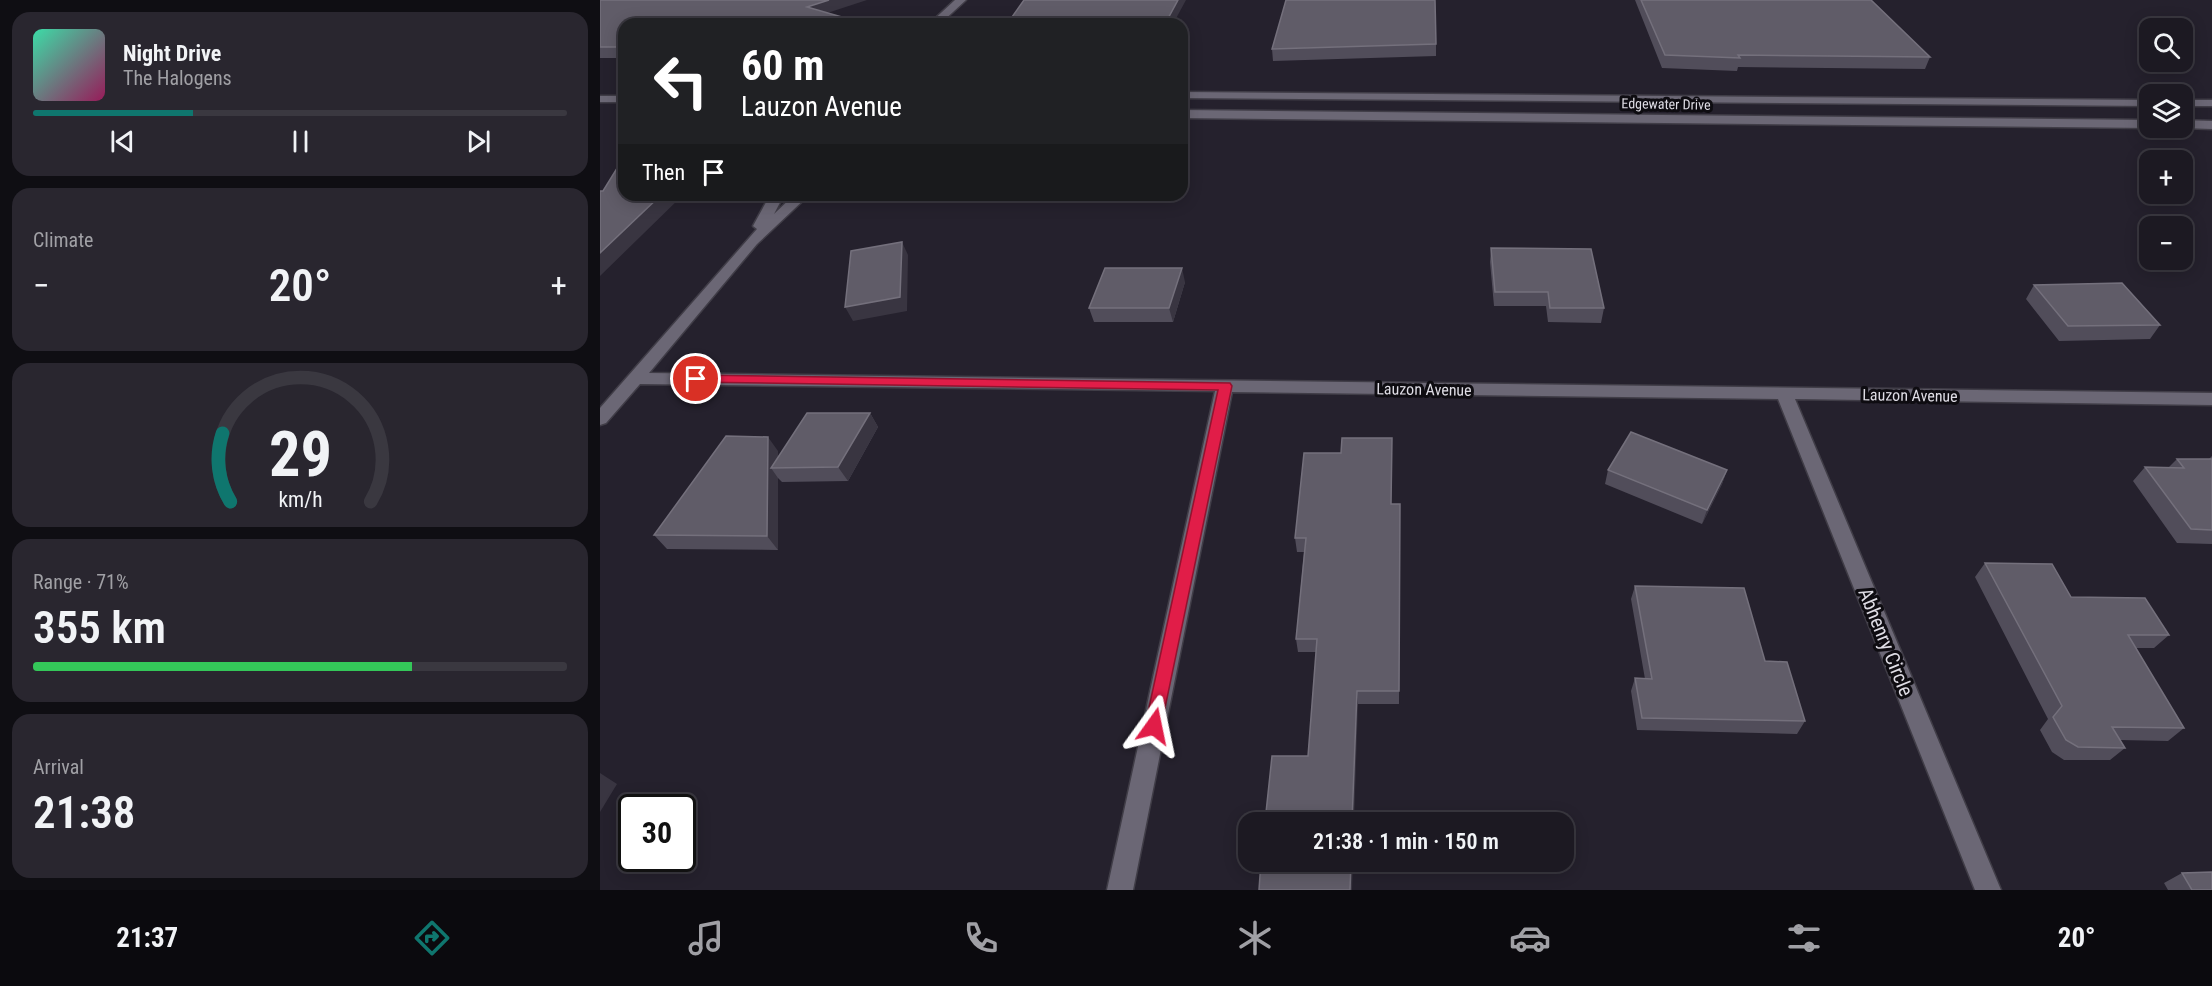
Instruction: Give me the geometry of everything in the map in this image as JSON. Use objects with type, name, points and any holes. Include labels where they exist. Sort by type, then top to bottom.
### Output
[{"type":"street","points":[[942,18],[961,0]]},
{"type":"street","points":[[948,18],[949,13]]},
{"type":"street","name":"Edgewater Drive","points":[[1188,95],[2139,103]]},
{"type":"street","points":[[600,99],[618,99]]},
{"type":"street","points":[[2193,103],[2212,103]]},
{"type":"street","name":"Edgewater Drive","points":[[1188,114],[2139,124]]},
{"type":"street","points":[[2193,124],[2212,125]]},
{"type":"street","points":[[752,241],[774,201]]},
{"type":"street","points":[[600,420],[752,241],[795,201]]},
{"type":"street","name":"Lauzon Avenue","points":[[636,378],[2212,399]]},
{"type":"street","points":[[1120,890],[1225,386]]},
{"type":"street","name":"Abhenry Circle","points":[[1785,393],[1988,890]]},
{"type":"building","points":[[600,0],[829,0],[807,7],[845,18],[618,18],[618,47],[600,47]]},
{"type":"building","points":[[1024,0],[1178,0],[1168,18],[1011,18]]},
{"type":"building","points":[[1286,0],[1435,0],[1436,44],[1272,49]]},
{"type":"building","points":[[1641,0],[1871,0],[1930,57],[1738,55],[1740,58],[1665,55]]},
{"type":"building","points":[[618,167],[618,201],[655,201],[600,253],[600,191],[603,191]]},
{"type":"building","points":[[902,242],[900,297],[845,307],[851,251]]},
{"type":"building","points":[[1491,248],[1591,249],[1604,308],[1550,308],[1548,292],[1495,292]]},
{"type":"building","points":[[1105,268],[1182,268],[1169,308],[1089,308]]},
{"type":"building","points":[[2122,283],[2160,325],[2068,326],[2034,285]]},
{"type":"building","points":[[807,413],[870,413],[838,467],[771,468]]},
{"type":"building","points":[[1631,432],[1727,470],[1707,510],[1608,470]]},
{"type":"building","points":[[726,436],[768,437],[767,536],[654,535]]},
{"type":"building","points":[[1342,438],[1392,438],[1391,504],[1400,504],[1399,691],[1357,691],[1352,812],[1266,812],[1272,756],[1308,756],[1317,639],[1296,639],[1306,538],[1295,538],[1304,453],[1341,453]]},
{"type":"building","points":[[2177,459],[2212,459],[2212,530],[2191,529],[2145,467],[2184,468]]},
{"type":"building","points":[[1985,563],[2052,564],[2071,597],[2145,598],[2169,635],[2128,635],[2184,728],[2112,727],[2125,748],[2078,747],[2066,740],[2053,717],[2062,706]]},
{"type":"building","points":[[1635,586],[1744,588],[1765,661],[1787,662],[1805,721],[1642,718],[1635,678],[1652,679]]},
{"type":"building","points":[[1260,872],[1351,872],[1350,890],[1259,890]]},
{"type":"building","points":[[2212,872],[2212,890],[2192,890],[2182,873]]},
{"type":"route","points":[[696,379],[1225,386],[1154,726]]}]
